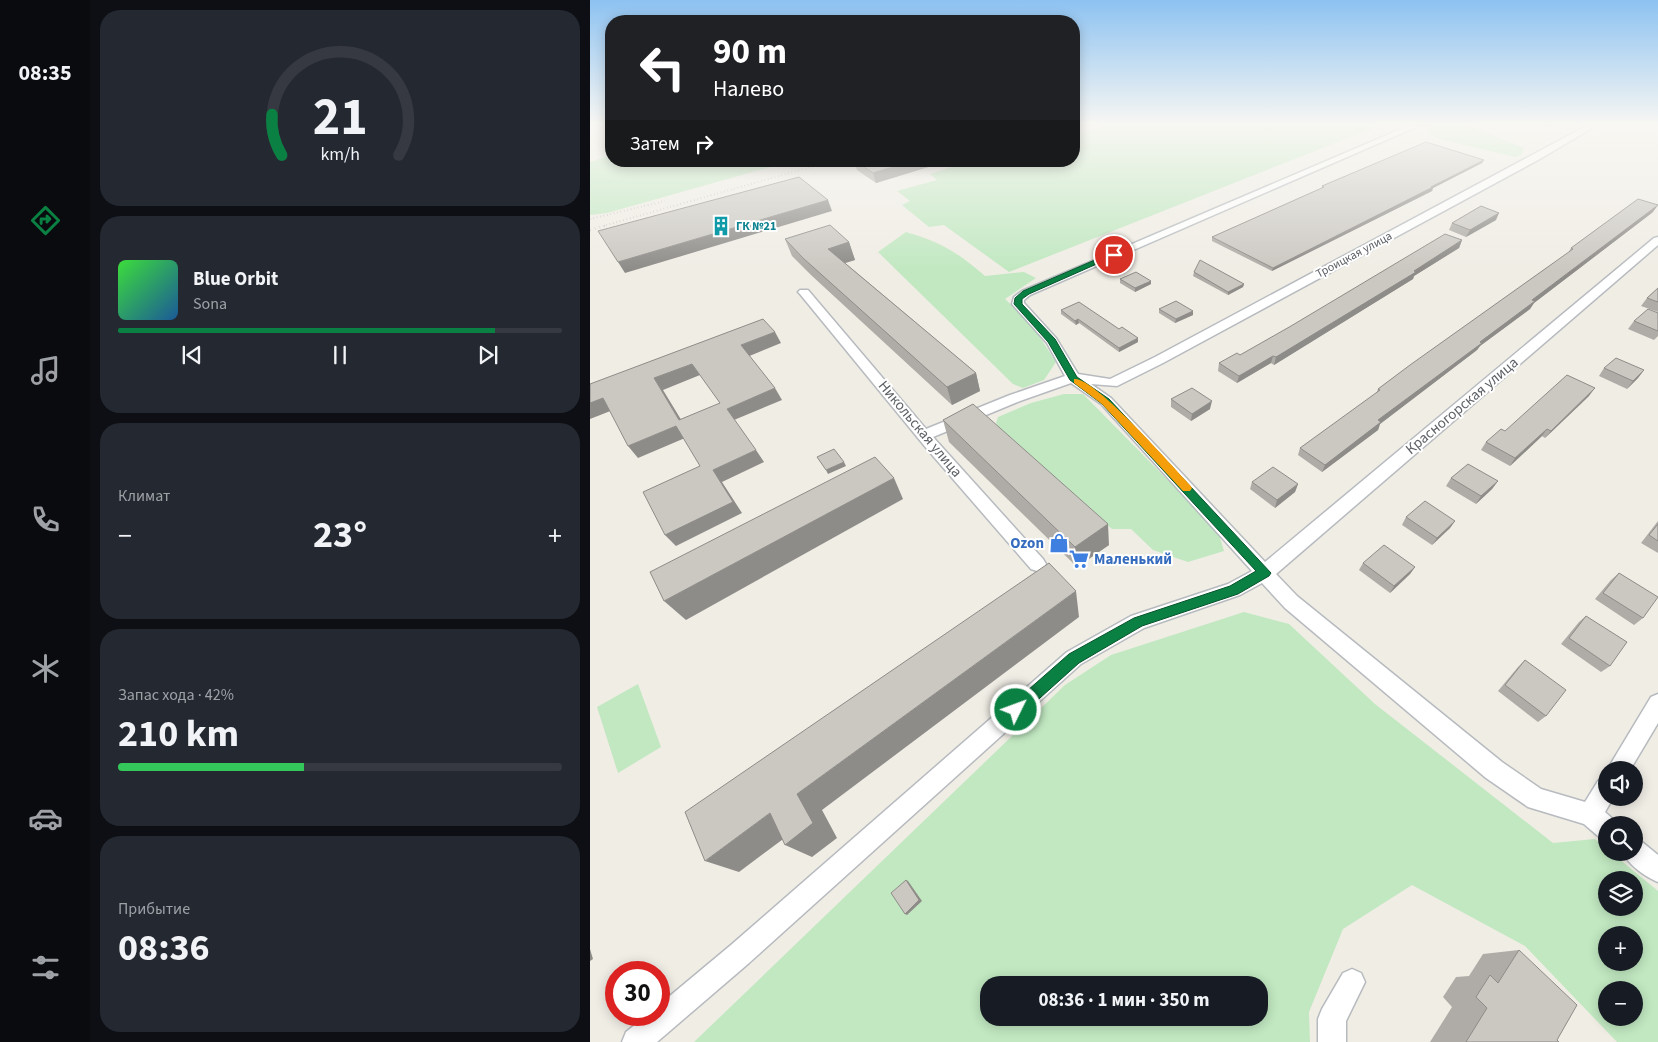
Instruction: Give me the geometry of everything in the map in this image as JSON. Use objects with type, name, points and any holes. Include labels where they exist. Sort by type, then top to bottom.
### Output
[{"type":"street","points":[[1305,173],[1026,292],[1018,298],[1018,304],[1052,340],[1073,378],[1106,401],[1291,602],[1494,770],[1536,799],[1598,822]]},
{"type":"street","name":"Троицкая улица","points":[[1073,378],[1112,383],[1509,173]]},
{"type":"street","name":"Красногорская улица","points":[[636,1042],[740,954],[1074,658],[1138,622],[1234,590],[1265,573],[1658,240]]},
{"type":"street","name":"Никольская улица","points":[[804,292],[924,435],[1037,564]]},
{"type":"street","points":[[924,435],[1015,398],[1073,378]]},
{"type":"street","points":[[1623,761],[1658,704]]},
{"type":"street","points":[[1643,858],[1658,870]]},
{"type":"street","points":[[1332,1042],[1332,1019],[1352,982]]},
{"type":"green space","points":[[590,173],[751,173],[607,213],[590,215]]},
{"type":"green space","points":[[1260,173],[1009,272],[944,225],[929,227],[902,205],[910,201],[897,191],[937,180],[930,174]]},
{"type":"green space","points":[[906,232],[948,249],[966,260],[985,276],[1024,272],[1036,278],[1005,299],[1030,322],[1056,362],[1044,380],[1023,388],[1013,384],[878,252]]},
{"type":"green space","points":[[1064,394],[1083,394],[1218,531],[1224,551],[1188,562],[1153,550],[1131,529],[1112,529],[1020,455],[996,423],[998,417],[1031,403]]},
{"type":"green space","points":[[1244,612],[1289,624],[1375,704],[1553,843],[1595,839],[1598,841],[1598,861],[1622,861],[1634,871],[1598,871],[1598,916],[1643,916],[1643,879],[1658,891],[1658,1042],[1617,1042],[1602,1026],[1643,1026],[1643,981],[1598,981],[1598,1022],[1525,946],[1412,885],[1343,929],[1309,1012],[1310,1042],[694,1042],[1065,685],[1111,655]]},
{"type":"green space","points":[[638,684],[661,747],[618,773],[597,707]]},
{"type":"building","points":[[1354,173],[1459,173],[1273,268],[1212,237],[1324,187],[1322,186]]},
{"type":"building","name":"ГК №21","points":[[799,177],[828,200],[618,262],[598,231]]},
{"type":"building","points":[[1638,199],[1658,205],[1532,300],[1535,301],[1480,342],[1482,343],[1378,420],[1381,422],[1325,465],[1300,448],[1380,390],[1378,389],[1410,365],[1573,249],[1571,248]]},
{"type":"building","points":[[1481,206],[1499,213],[1470,230],[1452,223]]},
{"type":"building","points":[[830,225],[849,242],[828,249],[976,373],[947,387],[803,258],[785,239]]},
{"type":"building","points":[[1445,234],[1462,240],[1414,271],[1416,272],[1276,357],[1273,356],[1239,376],[1219,363],[1237,353],[1240,355],[1291,326]]},
{"type":"building","points":[[1200,260],[1244,284],[1228,292],[1194,272]]},
{"type":"building","points":[[1136,272],[1151,281],[1135,288],[1120,279]]},
{"type":"building","points":[[1658,288],[1658,302],[1647,298]]},
{"type":"building","points":[[1176,301],[1193,311],[1176,319],[1159,309]]},
{"type":"building","points":[[1079,302],[1119,329],[1122,327],[1138,338],[1119,348],[1078,319],[1075,321],[1061,310]]},
{"type":"building","points":[[1648,309],[1658,313],[1658,331],[1634,321]]},
{"type":"building","points":[[763,319],[775,332],[741,345],[775,388],[727,409],[756,450],[713,470],[733,502],[665,535],[643,492],[700,466],[676,426],[628,446],[603,398],[590,403],[590,384]],"holes":[[[692,364],[720,403],[679,420],[654,378]]]},
{"type":"building","points":[[1616,358],[1644,370],[1633,381],[1604,368]]},
{"type":"building","points":[[1567,375],[1595,388],[1551,431],[1547,429],[1515,458],[1486,442],[1501,429],[1505,431]]},
{"type":"building","points":[[1192,388],[1212,401],[1192,414],[1171,399]]},
{"type":"building","points":[[973,404],[1108,524],[1075,547],[943,420]]},
{"type":"building","points":[[834,449],[844,462],[826,470],[817,457]]},
{"type":"building","points":[[875,457],[894,478],[664,601],[650,572]]},
{"type":"building","points":[[1468,464],[1498,481],[1481,496],[1451,478]]},
{"type":"building","points":[[1273,467],[1298,484],[1277,500],[1252,482]]},
{"type":"building","points":[[1425,501],[1455,521],[1437,538],[1406,517]]},
{"type":"building","points":[[1658,524],[1658,541],[1649,535]]},
{"type":"building","points":[[1384,545],[1415,567],[1394,586],[1363,563]]},
{"type":"building","points":[[1049,563],[1076,591],[797,794],[813,823],[785,845],[770,813],[705,861],[685,812]]},
{"type":"building","points":[[1619,573],[1658,597],[1643,618],[1603,593]]},
{"type":"building","points":[[1586,616],[1627,642],[1610,666],[1569,638]]},
{"type":"building","points":[[1525,660],[1566,690],[1546,716],[1505,685]]},
{"type":"building","points":[[906,880],[919,900],[905,914],[891,893]]},
{"type":"building","points":[[1519,950],[1577,1005],[1557,1040],[1559,1042],[1466,1042],[1487,1008],[1476,997],[1490,975],[1498,983]]},
{"type":"railway","points":[[603,226],[791,173]]},
{"type":"railway","points":[[590,219],[665,201]]},
{"type":"railway","points":[[590,230],[608,225]]},
{"type":"slow traffic","points":[[1078,381],[1106,401],[1186,488]]},
{"type":"place","name":"ГК №21","points":[[721,226]]},
{"type":"place","name":"Ozon","points":[[1059,543]]},
{"type":"place","name":"Маленький","points":[[1079,559]]},
{"type":"route","points":[[1016,710],[1074,658],[1138,622],[1234,590],[1265,573],[1106,401],[1073,378],[1052,340],[1018,304],[1018,298],[1026,292],[1114,255]]}]
